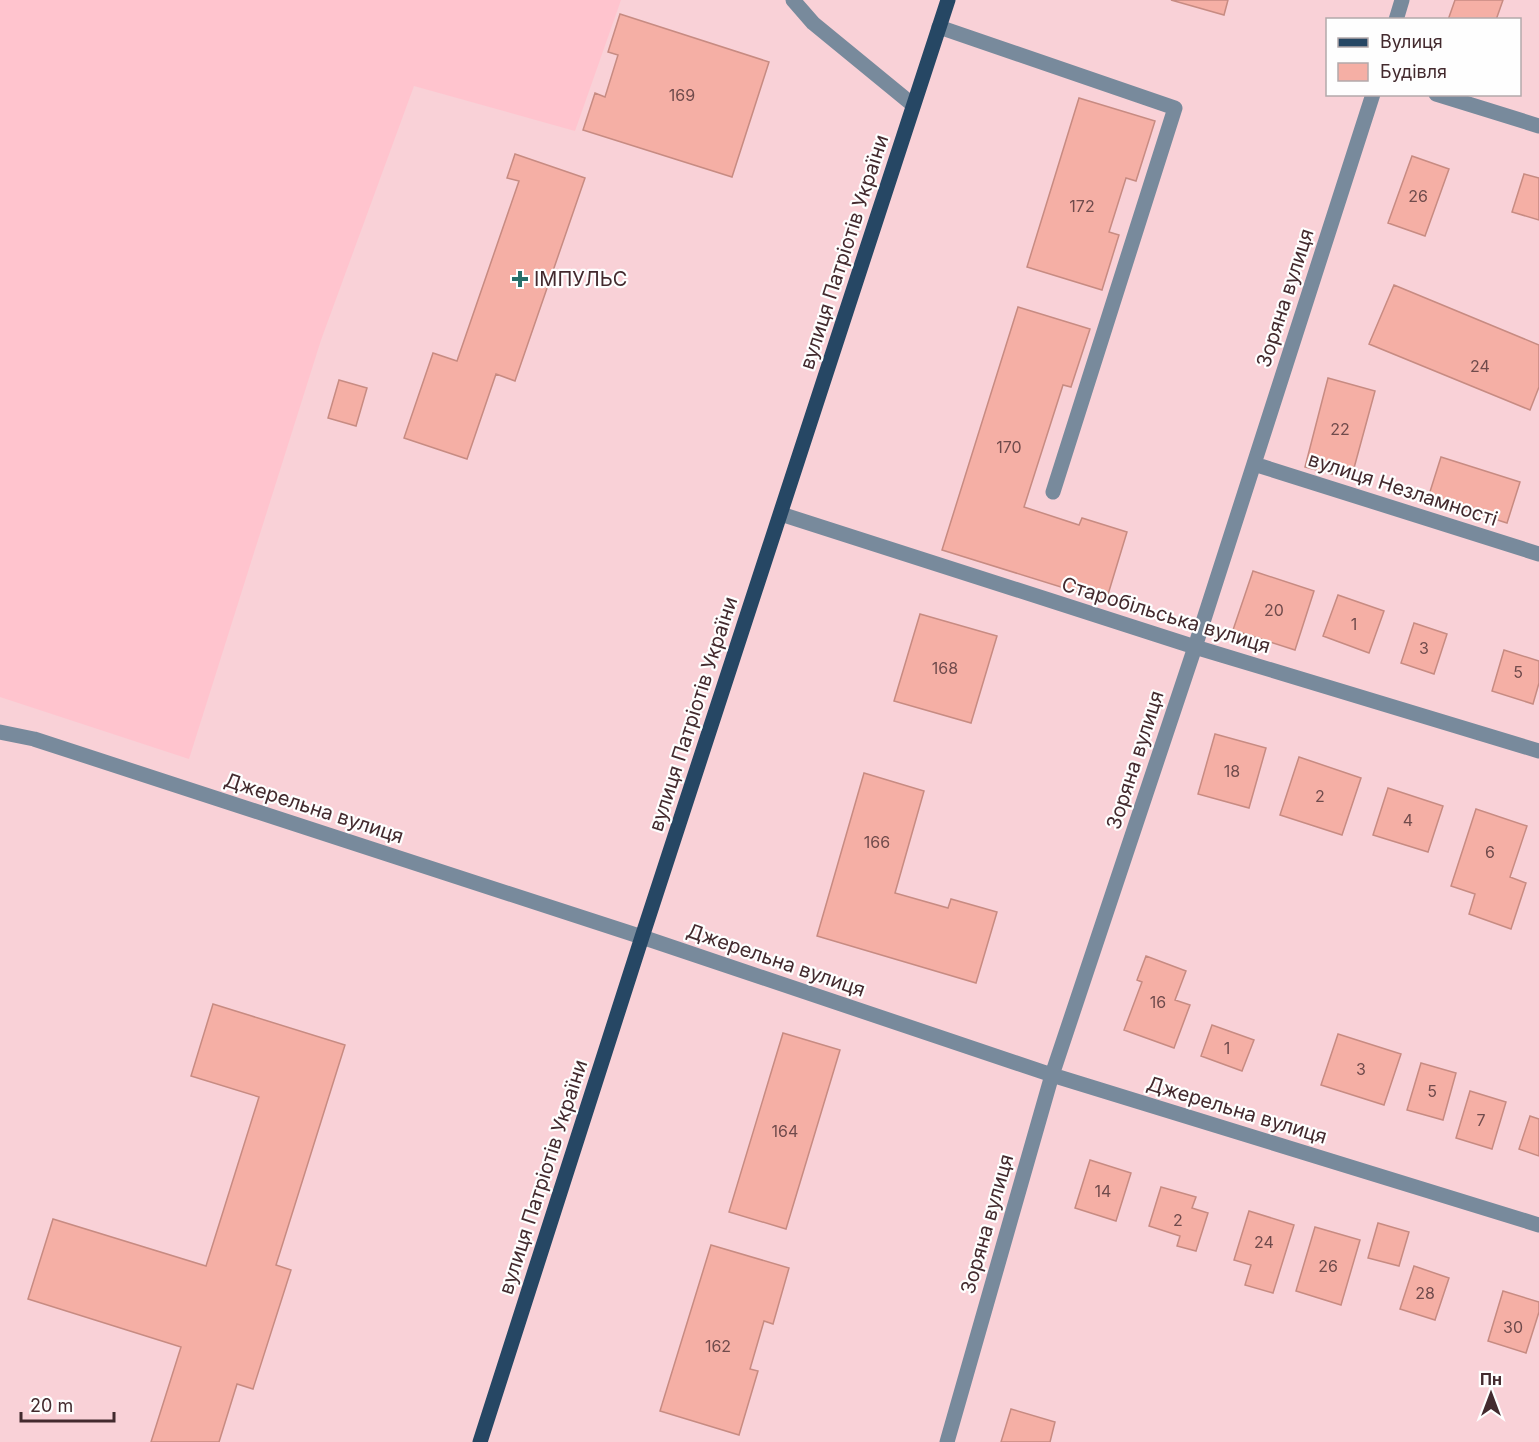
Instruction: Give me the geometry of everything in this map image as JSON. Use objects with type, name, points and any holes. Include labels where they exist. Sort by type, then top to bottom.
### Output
[{"type":"main road","name":"вулиця Патріотів України","points":[[480,1442],[642,937],[948,0]]},
{"type":"street","points":[[792,0],[813,23],[913,105]]},
{"type":"street","points":[[1397,18],[1402,0]]},
{"type":"street","points":[[939,27],[1176,108],[1053,492]]},
{"type":"street","name":"Зоряна вулиця","points":[[946,1442],[1052,1075],[1195,647],[1372,96]]},
{"type":"street","points":[[1442,96],[1539,126]]},
{"type":"street","name":"вулиця Незламності","points":[[1254,464],[1539,554]]},
{"type":"street","name":"Старобільська вулиця","points":[[781,514],[1195,647],[1539,751]]},
{"type":"street","name":"Джерельна вулиця","points":[[0,732],[34,739],[642,937],[1052,1075],[1539,1225]]},
{"type":"shaded area","points":[[0,0],[621,0],[575,131],[414,86],[321,340],[189,759],[0,697]]},
{"type":"building","points":[[1171,0],[1228,0],[1224,15]]},
{"type":"building","points":[[1455,0],[1503,0],[1497,18],[1449,18]]},
{"type":"building","points":[[620,14],[769,62],[732,177],[583,130],[595,93],[605,97],[618,55],[608,52]]},
{"type":"building","points":[[1079,98],[1155,121],[1136,181],[1126,178],[1109,232],[1119,235],[1102,290],[1027,267]]},
{"type":"building","points":[[515,154],[585,178],[515,381],[496,374],[467,459],[404,438],[433,353],[457,361],[519,181],[507,178]]},
{"type":"building","points":[[1412,156],[1449,169],[1425,236],[1388,223]]},
{"type":"building","points":[[1524,174],[1539,178],[1539,220],[1512,212]]},
{"type":"building","points":[[1394,285],[1539,345],[1539,387],[1530,410],[1369,344]]},
{"type":"building","points":[[1018,307],[1090,329],[1071,387],[1063,385],[1024,507],[1079,525],[1082,518],[1127,532],[1106,601],[942,550]]},
{"type":"building","points":[[1328,378],[1375,391],[1351,479],[1305,467]]},
{"type":"building","points":[[339,380],[367,388],[356,426],[328,418]]},
{"type":"building","points":[[1441,457],[1520,482],[1507,523],[1428,498]]},
{"type":"building","points":[[1253,571],[1314,591],[1295,650],[1233,630]]},
{"type":"building","points":[[1338,595],[1384,611],[1369,653],[1323,636]]},
{"type":"building","points":[[920,614],[997,636],[971,723],[894,701]]},
{"type":"building","points":[[1414,623],[1447,634],[1434,674],[1401,663]]},
{"type":"building","points":[[1504,650],[1539,661],[1539,683],[1533,704],[1492,691]]},
{"type":"building","points":[[1215,734],[1266,748],[1249,808],[1198,794]]},
{"type":"building","points":[[1299,757],[1361,778],[1342,835],[1280,815]]},
{"type":"building","points":[[864,773],[924,791],[895,893],[948,908],[951,899],[997,912],[976,983],[817,936]]},
{"type":"building","points":[[1388,788],[1443,806],[1428,852],[1373,835]]},
{"type":"building","points":[[1476,809],[1527,826],[1510,877],[1526,883],[1511,929],[1469,914],[1475,894],[1451,886]]},
{"type":"building","points":[[1146,956],[1186,971],[1175,1000],[1190,1005],[1174,1048],[1124,1030],[1142,982],[1137,980]]},
{"type":"building","points":[[213,1004],[345,1045],[276,1265],[291,1270],[253,1389],[237,1384],[219,1442],[151,1442],[181,1347],[28,1299],[53,1219],[206,1266],[259,1097],[191,1076]]},
{"type":"building","points":[[1212,1025],[1254,1040],[1242,1071],[1201,1056]]},
{"type":"building","points":[[783,1033],[840,1050],[786,1229],[729,1212]]},
{"type":"building","points":[[1338,1034],[1401,1054],[1384,1105],[1321,1085]]},
{"type":"building","points":[[1421,1063],[1456,1073],[1443,1120],[1407,1110]]},
{"type":"building","points":[[1470,1091],[1506,1102],[1492,1149],[1456,1138]]},
{"type":"building","points":[[1530,1116],[1539,1119],[1539,1156],[1519,1149]]},
{"type":"building","points":[[1090,1160],[1131,1173],[1116,1221],[1075,1208]]},
{"type":"building","points":[[1161,1187],[1196,1197],[1192,1208],[1208,1213],[1196,1251],[1177,1246],[1180,1236],[1149,1226]]},
{"type":"building","points":[[1249,1211],[1294,1225],[1273,1293],[1245,1285],[1251,1265],[1234,1260]]},
{"type":"building","points":[[1378,1223],[1409,1232],[1399,1266],[1368,1258]]},
{"type":"building","points":[[1315,1227],[1360,1240],[1341,1305],[1296,1291]]},
{"type":"building","points":[[711,1245],[789,1268],[773,1324],[764,1321],[750,1369],[758,1371],[739,1435],[660,1411]]},
{"type":"building","points":[[1414,1266],[1449,1278],[1435,1320],[1400,1309]]},
{"type":"building","points":[[1503,1291],[1539,1302],[1539,1312],[1526,1353],[1488,1341]]},
{"type":"building","points":[[1011,1409],[1055,1422],[1050,1442],[1001,1442]]},
{"type":"place","name":"ІМПУЛЬС","points":[[520,279]]}]
